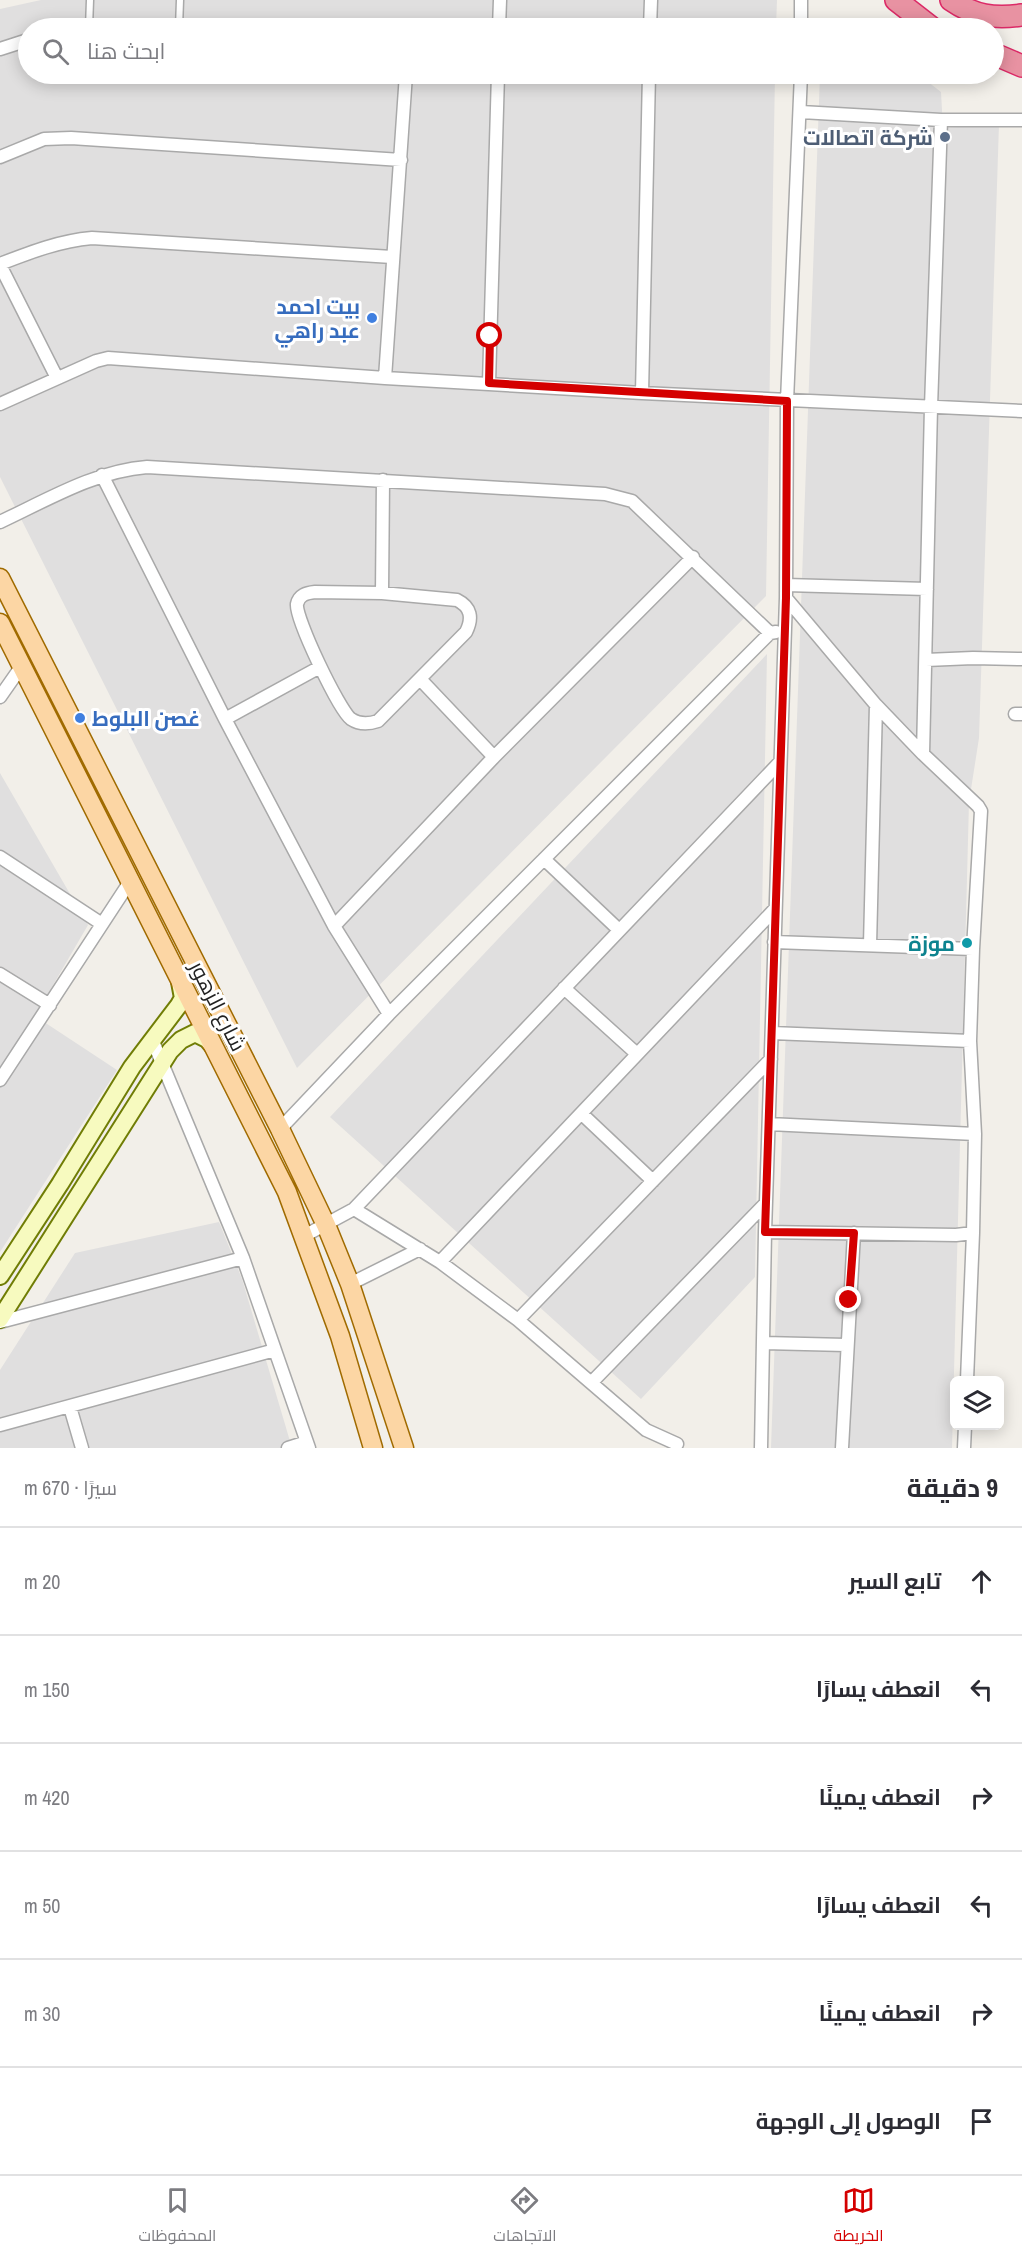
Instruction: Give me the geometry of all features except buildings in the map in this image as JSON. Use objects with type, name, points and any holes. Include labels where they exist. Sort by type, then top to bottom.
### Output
[{"type":"highway","points":[[896,0],[919,18]]},
{"type":"highway","points":[[951,0],[967,11],[1002,18],[1022,15]]},
{"type":"highway","points":[[1004,59],[1022,66]]},
{"type":"main road","name":"شارع الزهور","points":[[0,578],[280,1129],[326,1225],[351,1284],[404,1448]]},
{"type":"main road","name":"شارع الزهور","points":[[0,623],[287,1192],[340,1336],[374,1448]]},
{"type":"street","points":[[499,18],[500,0]]},
{"type":"street","points":[[650,18],[651,0]]},
{"type":"street","points":[[801,0],[801,18]]},
{"type":"street","points":[[1,45],[18,42]]},
{"type":"street","points":[[385,378],[405,84]]},
{"type":"street","points":[[489,383],[498,84]]},
{"type":"street","points":[[642,393],[649,84]]},
{"type":"street","points":[[761,1448],[765,1232],[786,598],[787,401],[801,84]]},
{"type":"street","points":[[801,112],[941,120],[1022,120]]},
{"type":"street","points":[[923,754],[931,407],[941,120]]},
{"type":"street","points":[[0,157],[44,139],[71,138],[401,160]]},
{"type":"street","points":[[57,378],[0,264],[50,244],[92,238],[392,257]]},
{"type":"street","points":[[0,404],[108,358],[385,378],[642,393],[1022,411]]},
{"type":"street","points":[[0,522],[102,475],[123,469],[147,467],[605,494],[632,501],[770,633]]},
{"type":"street","points":[[102,475],[225,719],[334,926],[389,1014]]},
{"type":"street","points":[[382,593],[383,480]]},
{"type":"street","points":[[334,926],[494,757],[693,557]]},
{"type":"street","points":[[786,585],[927,589]]},
{"type":"street","points":[[305,593],[382,593],[457,600],[464,603],[469,610],[471,618],[466,632],[378,720],[368,724],[350,718],[320,667],[297,612],[298,601],[305,593]]},
{"type":"street","points":[[786,598],[876,705],[978,806],[981,812],[970,1041],[975,1134],[967,1376]]},
{"type":"street","points":[[280,1129],[389,1014],[770,633],[784,632]]},
{"type":"street","points":[[926,660],[1022,659]]},
{"type":"street","points":[[0,697],[21,667]]},
{"type":"street","points":[[225,719],[320,667]]},
{"type":"street","points":[[420,679],[494,757]]},
{"type":"street","points":[[870,945],[876,705]]},
{"type":"street","points":[[304,1236],[354,1209],[618,929],[780,762]]},
{"type":"street","points":[[0,857],[102,924]]},
{"type":"street","points":[[544,859],[618,929]]},
{"type":"street","points":[[0,1080],[131,880]]},
{"type":"street","points":[[440,1262],[775,909]]},
{"type":"street","points":[[774,942],[974,949]]},
{"type":"street","points":[[0,974],[50,1005]]},
{"type":"street","points":[[0,1276],[132,1067],[179,1005],[183,998],[177,975]]},
{"type":"street","points":[[564,988],[637,1054]]},
{"type":"street","points":[[0,1320],[170,1051],[181,1040],[195,1033],[207,1039],[216,1051]]},
{"type":"street","points":[[772,1033],[970,1041]]},
{"type":"street","points":[[152,1039],[243,1258],[308,1445],[288,1448]]},
{"type":"street","points":[[518,1320],[771,1059]]},
{"type":"street","points":[[582,1114],[653,1181]]},
{"type":"street","points":[[769,1124],[975,1134]]},
{"type":"street","points":[[592,1382],[766,1203]]},
{"type":"street","points":[[354,1209],[440,1262],[518,1320],[646,1430],[677,1444]]},
{"type":"street","points":[[765,1232],[963,1235],[973,1233]]},
{"type":"street","points":[[842,1448],[854,1233]]},
{"type":"street","points":[[351,1284],[420,1250]]},
{"type":"street","points":[[0,1320],[243,1258]]},
{"type":"street","points":[[764,1343],[846,1345]]},
{"type":"street","points":[[0,1425],[275,1350]]},
{"type":"street","points":[[70,1407],[82,1448]]},
{"type":"street","points":[[964,1448],[965,1430]]},
{"type":"lane","points":[[89,18],[90,0]]},
{"type":"lane","points":[[179,18],[180,0]]},
{"type":"shaded area","points":[[41,0],[777,0],[776,18],[18,18],[18,84],[775,84],[766,596],[297,1068],[0,477],[0,9]]},
{"type":"shaded area","points":[[820,84],[931,84],[941,92],[943,128],[999,124],[979,738],[969,802],[954,1376],[950,1376],[952,1448],[771,1448]]},
{"type":"shaded area","points":[[767,654],[755,1277],[641,1399],[330,1117]]},
{"type":"shaded area","points":[[0,773],[88,925],[35,1016],[117,1070],[0,1252]]},
{"type":"shaded area","points":[[219,1222],[242,1279],[292,1448],[0,1448],[0,1370],[75,1253]]},
{"type":"place","name":"شركة اتصالات","points":[[945,137]]},
{"type":"place","name":"بيت احمد عبد راهي","points":[[372,318]]},
{"type":"place","name":"غصن البلوط","points":[[80,718]]},
{"type":"place","name":"موزة","points":[[967,943]]},
{"type":"route","points":[[490,336],[489,383],[787,401],[786,598],[765,1232],[854,1233],[849,1300]]}]
